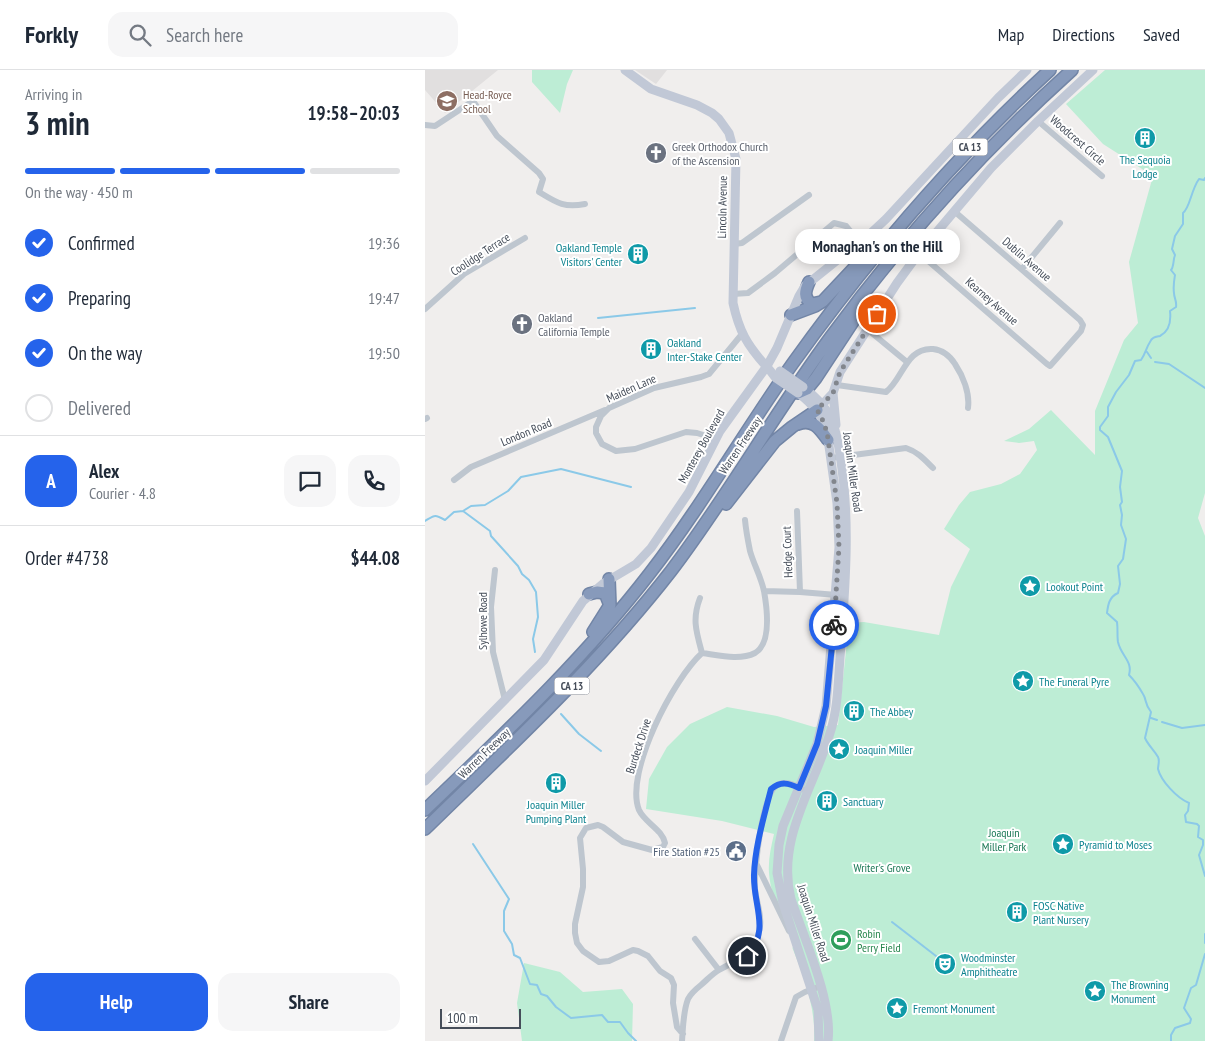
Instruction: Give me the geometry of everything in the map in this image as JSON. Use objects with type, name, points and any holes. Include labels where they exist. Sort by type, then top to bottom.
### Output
[{"type":"highway","name":"Warren Freeway","points":[[425,810],[525,714],[593,642],[650,572],[706,494],[812,336],[896,230],[971,147],[1050,70]]},
{"type":"highway","name":"Warren Freeway","points":[[425,829],[571,687],[601,654],[665,578],[702,528],[830,338],[919,226],[981,157],[1072,70]]},
{"type":"highway","points":[[803,390],[816,378],[919,226]]},
{"type":"highway","points":[[791,315],[823,301],[883,238],[896,230]]},
{"type":"highway","points":[[809,282],[805,293],[807,300],[815,304],[823,301]]},
{"type":"highway","points":[[702,528],[714,520],[775,441],[819,407]]},
{"type":"highway","points":[[792,427],[802,422],[810,422],[833,440]]},
{"type":"highway","points":[[525,714],[594,630],[610,605],[609,579]]},
{"type":"highway","points":[[589,594],[597,592],[605,594],[610,605]]},
{"type":"main road","name":"Lincoln Avenue","points":[[625,70],[651,89],[705,109],[725,126],[733,142],[736,159],[733,294],[736,316],[742,334],[756,356],[778,375],[803,390],[819,407]]},
{"type":"main road","name":"Monterey Boulevard","points":[[425,781],[550,652],[572,614],[589,594],[609,579],[636,564],[651,548],[689,492],[725,424],[767,366],[777,348],[801,291],[809,282],[860,243],[886,219],[1003,93],[1027,70]]},
{"type":"main road","points":[[833,440],[835,389],[840,372],[919,253],[991,168],[1093,70]]},
{"type":"main road","points":[[819,407],[835,389]]},
{"type":"main road","name":"Joaquin Miller Road","points":[[819,407],[824,424],[840,456],[846,502],[847,548],[826,706],[789,848],[787,868],[788,887],[816,988],[819,1041]]},
{"type":"main road","name":"Joaquin Miller Road","points":[[833,440],[831,458],[838,512],[840,596]]},
{"type":"main road","name":"Joaquin Miller Road","points":[[804,790],[783,826],[779,845],[777,873],[783,903],[800,955],[827,1010],[828,1041]]},
{"type":"street","points":[[425,126],[435,126],[473,101],[497,136],[539,173],[543,179],[539,192],[565,206],[585,204]]},
{"type":"street","name":"Woodcrest Circle","points":[[1038,121],[1102,176]]},
{"type":"street","points":[[734,244],[743,242],[809,195]]},
{"type":"street","name":"Dublin Avenue","points":[[953,211],[1081,320],[1083,325]]},
{"type":"street","points":[[1022,269],[1060,223]]},
{"type":"street","points":[[733,294],[749,293],[834,224],[846,226],[860,243]]},
{"type":"street","name":"Coolidge Terrace","points":[[425,309],[464,274],[525,238]]},
{"type":"street","name":"Kearney Avenue","points":[[919,253],[1050,366],[1082,329],[1083,325]]},
{"type":"street","points":[[867,329],[907,362]]},
{"type":"street","name":"Maiden Lane","points":[[716,439],[697,433],[686,432],[635,449],[616,451],[601,444],[596,434],[601,416],[609,408],[654,388],[709,374],[742,334]]},
{"type":"street","points":[[835,389],[886,392],[907,362],[916,353],[928,349],[939,350],[947,354],[962,376],[969,401],[968,408]]},
{"type":"street","name":"London Road","points":[[454,480],[471,467],[609,408]]},
{"type":"street","points":[[831,458],[905,448],[921,455],[933,468]]},
{"type":"street","name":"Hedge Court","points":[[797,511],[799,592]]},
{"type":"street","points":[[700,598],[695,611],[695,627],[701,653],[730,657],[745,656],[756,652],[763,646],[767,630],[764,591],[750,552],[745,520]]},
{"type":"street","name":"Sylhowe Road","points":[[495,570],[491,607],[493,652],[505,700]]},
{"type":"street","points":[[764,591],[840,596]]},
{"type":"street","name":"Burdeck Drive","points":[[683,1038],[677,1027],[673,1003],[674,985],[671,978],[661,971],[648,956],[638,950],[627,952],[604,962],[595,960],[583,951],[577,943],[575,924],[583,887],[580,838],[587,828],[598,825],[623,842],[652,850],[663,847],[665,843],[661,834],[645,819],[639,810],[637,786],[639,772],[649,740],[674,687],[701,653]]},
{"type":"street","points":[[683,1038],[689,999],[695,990],[719,970],[747,956],[754,948],[758,937],[761,924],[755,890],[756,862],[759,832],[771,789],[783,782],[804,790]]},
{"type":"street","points":[[756,862],[800,955]]},
{"type":"street","points":[[695,939],[719,970]]},
{"type":"street","points":[[781,1041],[796,997],[816,988]]},
{"type":"shaded area","name":"Head-Royce School","points":[[425,70],[498,70],[445,113],[425,90]]},
{"type":"shaded area","points":[[635,70],[667,70],[656,84]]},
{"type":"green space","points":[[532,70],[573,70],[567,84],[560,113],[532,82]]},
{"type":"green space","name":"Joaquin Miller Park","points":[[1105,70],[1205,70],[1205,493],[1198,518],[1205,536],[1205,1041],[814,1041],[811,1005],[805,981],[792,947],[799,954],[781,915],[770,883],[769,863],[774,834],[722,821],[646,809],[649,779],[667,747],[690,724],[727,707],[777,716],[814,727],[838,725],[849,623],[864,622],[939,635],[951,587],[970,549],[944,529],[959,505],[970,492],[1001,484],[1020,474],[1037,450],[1034,441],[1019,443],[1004,441],[1029,429],[1051,410],[1095,455],[1095,411],[1124,340],[1138,323],[1129,262],[1153,176],[1103,144],[1066,104]]},
{"type":"green space","points":[[524,963],[560,972],[583,992],[622,989],[633,1004],[632,1041],[522,1041],[517,1003]]},
{"type":"waterway","points":[[1205,178],[1204,180],[1199,179],[1196,183],[1183,213],[1183,224],[1175,236],[1172,249],[1175,255],[1171,270],[1175,275],[1174,295],[1176,307],[1170,311],[1168,328],[1160,336],[1154,337],[1141,360],[1135,361],[1129,375],[1116,392],[1108,407],[1108,416],[1100,427],[1100,430],[1108,437],[1122,471],[1120,487],[1122,502],[1120,505],[1121,525],[1126,539],[1123,559],[1118,566],[1120,584],[1118,593],[1111,599],[1107,613],[1117,622],[1119,647],[1128,662],[1129,675],[1144,696],[1151,712],[1145,738],[1158,757],[1160,774],[1166,784],[1184,801],[1189,803],[1188,811],[1185,815],[1186,822],[1199,826],[1198,837],[1203,840],[1199,855],[1205,876]]},
{"type":"waterway","points":[[598,318],[695,308]]},
{"type":"waterway","points":[[1147,352],[1151,358]]},
{"type":"waterway","points":[[1155,362],[1169,364],[1205,388]]},
{"type":"waterway","points":[[425,521],[435,516],[445,520],[454,512],[463,511],[471,506],[485,505],[508,491],[521,477],[561,469],[631,487]]},
{"type":"waterway","points":[[463,511],[490,531],[491,536],[518,566],[536,592],[538,617],[533,639],[535,652]]},
{"type":"waterway","points":[[561,714],[579,734],[601,751]]},
{"type":"waterway","points":[[1151,718],[1157,720]]},
{"type":"waterway","points":[[1162,722],[1182,728],[1205,725]]},
{"type":"waterway","points":[[473,844],[509,899],[504,911],[504,931],[512,944],[514,955],[520,958],[530,984],[537,985],[541,994],[547,996],[556,1007],[571,1018],[602,1015],[608,1022],[620,1022],[636,1041]]},
{"type":"waterway","points":[[892,922],[936,956]]},
{"type":"waterway","points":[[1205,934],[1205,943]]},
{"type":"waterway","points":[[1171,1041],[1171,1035],[1175,1028],[1190,1023],[1191,1019],[1184,1008],[1191,988],[1196,985],[1205,954]]},
{"type":"way so far","points":[[834,625],[839,547],[837,503],[829,440],[817,410],[833,393],[840,372],[877,314]]},
{"type":"place","name":"Head-Royce School","points":[[447,101]]},
{"type":"place","name":"The Sequoia Lodge","points":[[1145,138]]},
{"type":"place","name":"Greek Orthodox Church of the Ascension","points":[[656,153]]},
{"type":"place","name":"Oakland Temple Visitors' Center","points":[[638,254]]},
{"type":"place","name":"Monaghan's on the Hill","points":[[877,314]]},
{"type":"place","name":"Oakland California Temple","points":[[522,324]]},
{"type":"place","name":"Oakland Inter-Stake Center","points":[[651,349]]},
{"type":"place","name":"Lookout Point","points":[[1030,586]]},
{"type":"place","name":"The Funeral Pyre","points":[[1023,681]]},
{"type":"place","name":"The Abbey","points":[[854,711]]},
{"type":"place","name":"Joaquin Miller","points":[[839,749]]},
{"type":"place","name":"Joaquin Miller Pumping Plant","points":[[556,783]]},
{"type":"place","name":"Sanctuary","points":[[827,801]]},
{"type":"place","name":"Pyramid to Moses","points":[[1063,844]]},
{"type":"place","name":"Fire Station #25","points":[[736,851]]},
{"type":"place","name":"FOSC Native Plant Nursery","points":[[1017,912]]},
{"type":"place","name":"Robin Perry Field","points":[[841,940]]},
{"type":"place","name":"Woodminster Amphitheatre","points":[[945,964]]},
{"type":"place","name":"The Browning Monument","points":[[1095,991]]},
{"type":"place","name":"Fremont Monument","points":[[897,1008]]},
{"type":"route","points":[[747,956],[754,948],[761,924],[756,901],[754,875],[759,832],[771,789],[783,782],[799,788],[817,744],[826,706],[834,625]]},
{"type":"park label","name":"Writer's Grove","points":[[882,867]]}]
